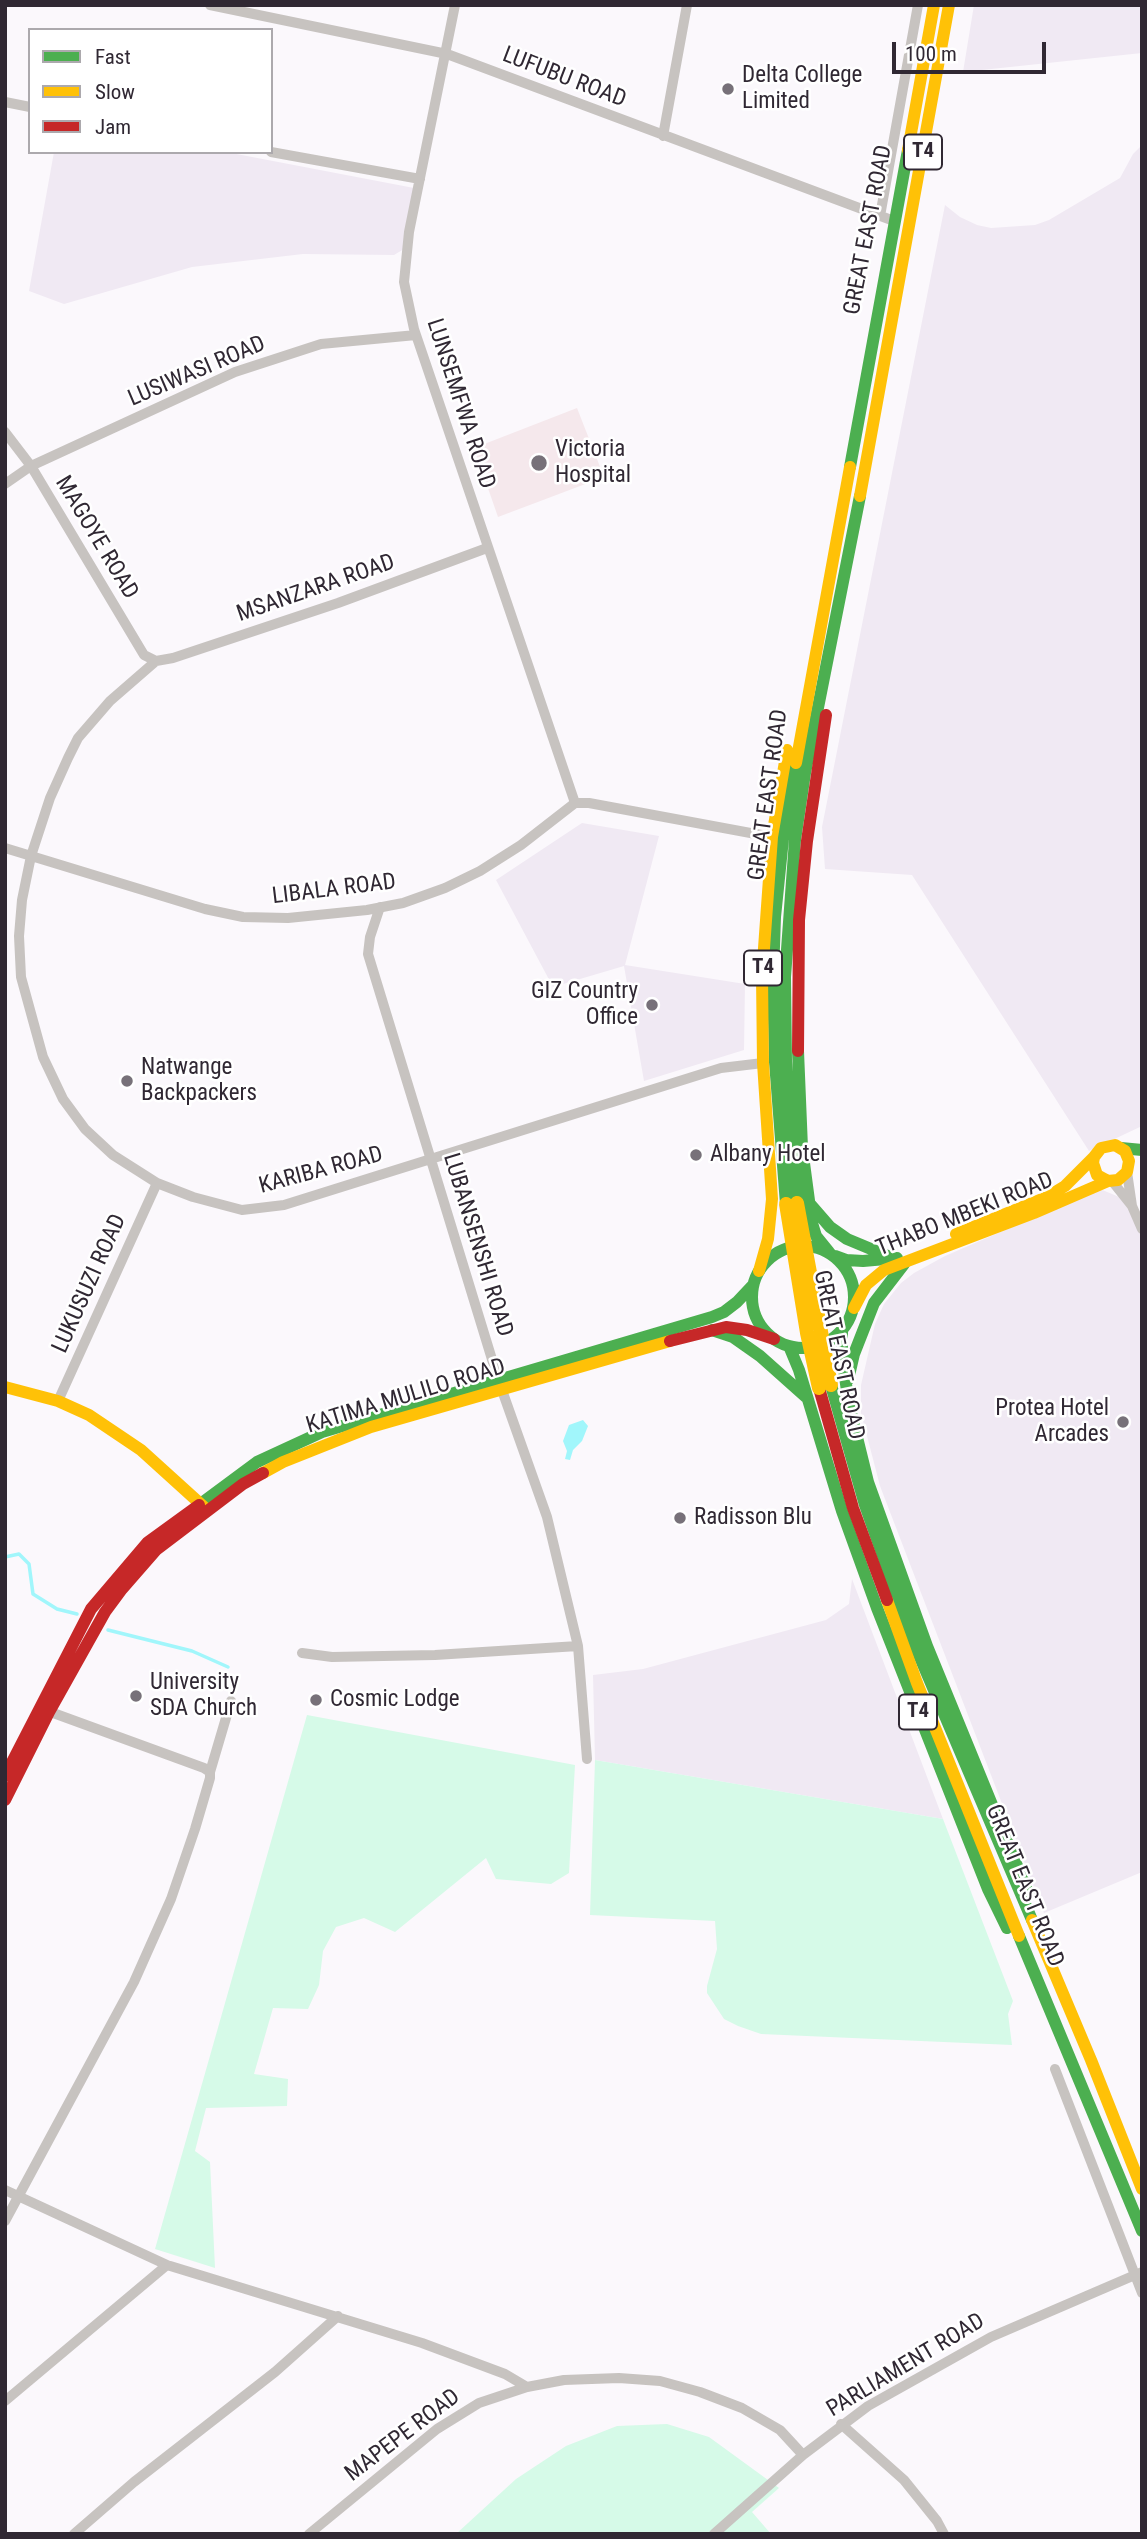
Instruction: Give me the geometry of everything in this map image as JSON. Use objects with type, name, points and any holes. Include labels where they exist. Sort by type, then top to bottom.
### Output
[{"type":"main road","name":"GREAT EAST ROAD","points":[[934,5],[887,218],[838,532],[795,840],[785,976],[786,1061],[797,1204],[819,1330],[825,1387],[853,1508],[902,1644],[1051,2016],[1142,2231]]},
{"type":"main road","name":"GREAT EAST ROAD","points":[[759,1271],[768,1238],[772,1199],[763,1063],[762,975],[772,837],[796,708],[818,670],[858,511],[949,5]]},
{"type":"main road","name":"THABO MBEKI ROAD","points":[[854,1308],[866,1285],[884,1270],[1047,1197],[1065,1186],[1101,1148],[1108,1145],[1142,1150]]},
{"type":"main road","points":[[1121,1148],[1129,1161],[1127,1171]]},
{"type":"main road","points":[[1094,1157],[1097,1175],[1110,1181]]},
{"type":"main road","name":"THABO MBEKI ROAD","points":[[832,1254],[846,1260],[900,1262],[1118,1180],[1127,1171],[1142,1165]]},
{"type":"main road","name":"GREAT EAST ROAD","points":[[797,1204],[816,1236],[832,1254]]},
{"type":"main road","points":[[797,1204],[848,1239],[900,1262],[874,1303],[846,1385]]},
{"type":"main road","points":[[803,1245],[832,1254],[842,1262],[855,1289],[854,1308],[842,1331],[818,1346],[789,1346],[774,1339],[757,1319],[752,1303],[753,1285],[759,1271],[771,1257],[786,1248],[803,1245]]},
{"type":"main road","name":"KATIMA MULILO ROAD","points":[[500,1385],[712,1317],[737,1302],[753,1285]]},
{"type":"main road","name":"KATIMA MULILO ROAD","points":[[5,1800],[91,1609],[148,1542],[203,1506],[257,1462],[322,1432],[712,1330],[736,1328],[774,1339]]},
{"type":"main road","points":[[712,1330],[733,1337],[760,1356],[807,1398]]},
{"type":"main road","name":"GREAT EAST ROAD","points":[[842,1331],[846,1385],[857,1444],[868,1482],[926,1646],[1003,1829],[1053,1957],[1053,1973]]},
{"type":"main road","name":"GREAT EAST ROAD","points":[[789,1346],[799,1370],[842,1511],[897,1660],[988,1889],[1041,2001],[1051,2016]]},
{"type":"main road","points":[[5,1387],[58,1401],[89,1415],[141,1450],[203,1506]]},
{"type":"main road","name":"GREAT EAST ROAD","points":[[825,1387],[913,1641],[1142,2189]]},
{"type":"main road","name":"KATIMA MULILO ROAD","points":[[5,1776],[44,1710]]},
{"type":"street","name":"LUFUBU ROAD","points":[[210,5],[447,54],[887,218]]},
{"type":"street","name":"LUNSEMFWA ROAD","points":[[456,5],[409,232],[404,282],[416,335],[575,803]]},
{"type":"street","points":[[663,136],[687,5]]},
{"type":"street","points":[[887,218],[918,5]]},
{"type":"street","points":[[5,102],[28,107]]},
{"type":"street","points":[[273,152],[419,179]]},
{"type":"street","name":"LUSIWASI ROAD","points":[[5,484],[31,466],[235,372],[321,344],[416,335]]},
{"type":"street","name":"MAGOYE ROAD","points":[[5,432],[31,466],[136,643],[145,655],[156,661]]},
{"type":"street","name":"MSANZARA ROAD","points":[[156,661],[173,658],[338,603],[487,548]]},
{"type":"street","name":"KARIBA ROAD","points":[[156,661],[110,701],[78,738],[50,798],[31,856],[22,900],[18,956],[21,977],[43,1057],[64,1099],[85,1129],[113,1156],[157,1183],[192,1198],[242,1210],[284,1205],[721,1068],[763,1063]]},
{"type":"street","points":[[575,803],[589,803],[772,837]]},
{"type":"street","name":"LIBALA ROAD","points":[[5,848],[205,909],[243,917],[288,919],[403,903],[445,888],[480,871],[521,845],[575,803]]},
{"type":"street","name":"LUBANSENSHI ROAD","points":[[380,907],[370,937],[369,954],[500,1385],[547,1517],[578,1646],[585,1704],[587,1759]]},
{"type":"street","points":[[1127,1171],[1132,1206],[1142,1229]]},
{"type":"street","points":[[1110,1181],[1132,1206]]},
{"type":"street","name":"LUKUSUZI ROAD","points":[[58,1401],[157,1183]]},
{"type":"street","points":[[302,1653],[332,1657],[435,1655],[578,1646]]},
{"type":"street","points":[[5,2221],[134,1982],[171,1899],[195,1829],[231,1701]]},
{"type":"street","points":[[44,1710],[210,1772]]},
{"type":"street","points":[[1055,2069],[1138,2273],[1142,2293]]},
{"type":"street","points":[[5,2190],[167,2265],[422,2343],[505,2374],[527,2387]]},
{"type":"street","points":[[5,2401],[167,2265]]},
{"type":"street","name":"PARLIAMENT ROAD","points":[[714,2534],[803,2455],[868,2406],[990,2337],[1138,2273]]},
{"type":"street","points":[[75,2534],[134,2482],[275,2372],[338,2316]]},
{"type":"street","name":"MAPEPE ROAD","points":[[309,2534],[437,2429],[479,2403],[527,2387],[564,2379],[619,2378],[660,2381],[700,2392],[742,2408],[780,2430],[803,2455]]},
{"type":"street","points":[[841,2424],[904,2480],[937,2521],[944,2534]]},
{"type":"shaded area","points":[[974,5],[1142,5],[1142,53],[963,72]]},
{"type":"shaded area","points":[[1142,145],[1142,1126],[1089,1151],[912,875],[825,869],[822,827],[945,205],[960,217],[977,225],[991,228],[1035,225],[1049,220],[1120,178],[1133,154]]},
{"type":"shaded area","points":[[54,154],[236,154],[414,188],[404,249],[394,255],[303,254],[192,267],[64,304],[29,291]]},
{"type":"shaded area","name":"Victoria Hospital","points":[[577,408],[604,477],[498,517],[474,448]]},
{"type":"shaded area","points":[[582,823],[659,836],[625,965],[745,984],[744,1050],[644,1081],[624,966],[553,987],[496,880]]},
{"type":"shaded area","points":[[1100,1189],[1124,1199],[1142,1228],[1142,1872],[1044,1913],[880,1486],[861,1413],[861,1385],[875,1324],[884,1304],[901,1283],[945,1256]]},
{"type":"shaded area","points":[[852,1579],[943,1819],[595,1760],[593,1675],[643,1669],[826,1620],[849,1604]]},
{"type":"green space","points":[[307,1715],[575,1765],[569,1873],[551,1884],[496,1879],[486,1858],[395,1932],[364,1918],[336,1927],[323,1951],[319,1985],[308,2009],[273,2008],[254,2074],[288,2079],[287,2106],[206,2108],[195,2151],[210,2162],[215,2268],[155,2249]]},
{"type":"green space","points":[[595,1760],[943,1819],[1013,2001],[1008,2014],[1012,2045],[761,2034],[724,2019],[707,1993],[717,1949],[715,1921],[590,1915]]},
{"type":"green space","points":[[667,2424],[709,2437],[779,2488],[752,2512],[771,2534],[456,2534],[516,2479],[566,2446],[617,2426]]},
{"type":"water","points":[[583,1420],[588,1426],[582,1441],[573,1450],[570,1460],[565,1459],[567,1451],[563,1441],[569,1425]]},
{"type":"waterway","points":[[5,1557],[19,1554],[29,1564],[33,1594],[57,1609],[77,1614]]},
{"type":"waterway","points":[[108,1630],[192,1651],[228,1667]]},
{"type":"traffic: fast","points":[[850,467],[908,150]]},
{"type":"traffic: fast","points":[[797,1203],[786,1061],[785,977],[795,840],[805,773],[860,496]]},
{"type":"traffic: fast","points":[[786,1204],[775,1062],[773,975],[775,917],[783,839],[796,763]]},
{"type":"traffic: fast","points":[[798,1051],[802,1148],[812,1223],[816,1236],[829,1252]]},
{"type":"traffic: fast","points":[[1121,1148],[1142,1150]]},
{"type":"traffic: fast","points":[[810,1204],[830,1227],[847,1239],[895,1259]]},
{"type":"traffic: fast","points":[[793,1246],[813,1246],[832,1254],[846,1268],[854,1287],[854,1297],[851,1317],[832,1340],[813,1348],[793,1348],[774,1340],[760,1326],[752,1307],[752,1287],[760,1268],[774,1254],[793,1246]]},
{"type":"traffic: fast","points":[[835,1256],[863,1261],[897,1258]]},
{"type":"traffic: fast","points":[[848,1380],[854,1354],[874,1303],[904,1264]]},
{"type":"traffic: fast","points":[[199,1505],[257,1462],[322,1432],[712,1317],[737,1302],[753,1285]]},
{"type":"traffic: fast","points":[[712,1330],[733,1337],[760,1356],[806,1397]]},
{"type":"traffic: fast","points":[[842,1331],[842,1356],[849,1405],[868,1482],[927,1646],[1029,1895]]},
{"type":"traffic: fast","points":[[789,1346],[799,1370],[842,1511],[877,1608],[988,1889],[1007,1928]]},
{"type":"traffic: fast","points":[[831,1385],[865,1505],[913,1641],[1032,1920]]},
{"type":"traffic: fast","points":[[1019,1936],[1142,2231]]},
{"type":"traffic: slow","points":[[908,150],[934,5]]},
{"type":"traffic: slow","points":[[860,496],[949,5]]},
{"type":"traffic: slow","points":[[796,763],[850,467]]},
{"type":"traffic: slow","points":[[759,1271],[768,1239],[772,1199],[763,1063],[762,976],[772,837],[787,750]]},
{"type":"traffic: slow","points":[[854,1308],[866,1285],[884,1270],[1034,1213],[1108,1181],[1118,1180],[1127,1172],[1129,1161],[1125,1151],[1115,1145],[1101,1148],[1094,1157],[1097,1175],[1108,1181]]},
{"type":"traffic: slow","points":[[956,1234],[1047,1197],[1065,1186],[1094,1157]]},
{"type":"traffic: slow","points":[[797,1203],[831,1385]]},
{"type":"traffic: slow","points":[[786,1204],[807,1333],[819,1388]]},
{"type":"traffic: slow","points":[[263,1473],[283,1462],[371,1427],[670,1341]]},
{"type":"traffic: slow","points":[[5,1387],[58,1401],[89,1415],[141,1450],[205,1508]]},
{"type":"traffic: slow","points":[[887,1600],[917,1683],[1019,1936]]},
{"type":"traffic: slow","points":[[1032,1920],[1142,2189]]},
{"type":"traffic: jam","points":[[798,1051],[799,920],[807,841],[826,715]]},
{"type":"traffic: jam","points":[[670,1341],[726,1327],[747,1330],[774,1339]]},
{"type":"traffic: jam","points":[[819,1388],[853,1508],[887,1600]]},
{"type":"traffic: jam","points":[[5,1800],[49,1712],[105,1612],[122,1589],[156,1550],[243,1484],[263,1473]]},
{"type":"traffic: jam","points":[[5,1776],[91,1609],[148,1542],[199,1505]]},
{"type":"place","name":"Delta College Limited","points":[[728,89]]},
{"type":"place","name":"Victoria Hospital","points":[[539,463]]},
{"type":"place","name":"GIZ Country Office","points":[[652,1005]]},
{"type":"place","name":"Natwange Backpackers","points":[[127,1081]]},
{"type":"place","name":"Albany Hotel","points":[[696,1155]]},
{"type":"place","name":"Protea Hotel Arcades","points":[[1123,1422]]},
{"type":"place","name":"Radisson Blu","points":[[680,1518]]},
{"type":"place","name":"University SDA Church","points":[[136,1696]]},
{"type":"place","name":"Cosmic Lodge","points":[[316,1700]]}]
